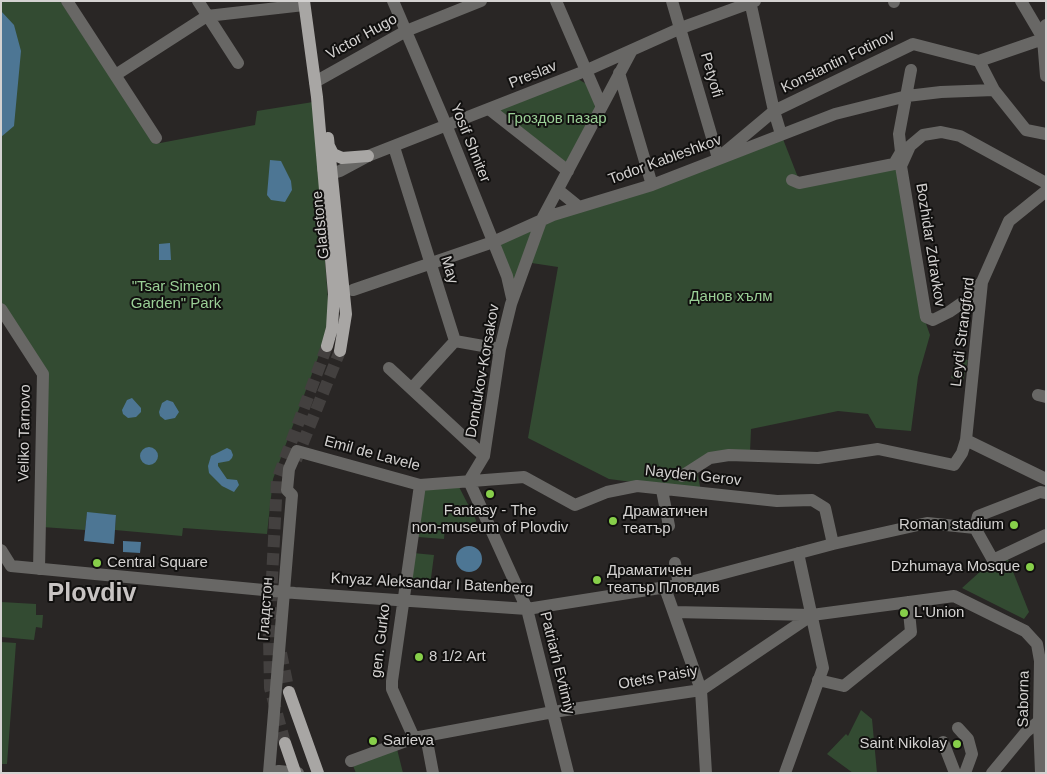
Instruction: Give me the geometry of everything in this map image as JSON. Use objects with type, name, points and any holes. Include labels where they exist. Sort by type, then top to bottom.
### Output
[{"type":"main road","name":"Gladstone","points":[[304,3],[346,314],[340,350]]},
{"type":"main road","name":"Gladstone","points":[[317,97],[329,146],[328,171],[334,294],[332,328],[327,346]]},
{"type":"main road","points":[[329,146],[333,154],[342,158],[368,156]]},
{"type":"main road","points":[[289,692],[318,772]]},
{"type":"main road","points":[[285,743],[297,773]]},
{"type":"street","points":[[67,1],[117,74],[156,138]]},
{"type":"street","points":[[198,1],[238,63]]},
{"type":"street","name":"Yosif Shniter","points":[[392,1],[447,127],[507,276],[512,298]]},
{"type":"street","name":"Victor Hugo","points":[[315,82],[406,30],[482,1]]},
{"type":"street","points":[[556,1],[601,106]]},
{"type":"street","name":"Petyofi","points":[[672,1],[718,158]]},
{"type":"street","points":[[1021,1],[1044,40]]},
{"type":"street","points":[[752,2],[774,111],[781,134]]},
{"type":"street","name":"Preslav","points":[[328,171],[447,127],[585,71],[681,28],[752,2]]},
{"type":"street","points":[[117,74],[207,16],[304,3]]},
{"type":"street","points":[[1046,25],[1044,40],[1046,76]]},
{"type":"street","points":[[1044,40],[979,61],[994,90],[1026,130],[1046,134]]},
{"type":"street","name":"Konstantin Fotinov","points":[[718,158],[774,111],[913,44],[979,61]]},
{"type":"street","name":"Dondukov-Korsakov","points":[[470,481],[484,456],[500,349],[512,298],[541,221],[632,50]]},
{"type":"street","points":[[792,180],[799,183],[894,164],[901,152],[899,134],[911,70]]},
{"type":"street","points":[[619,74],[652,185]]},
{"type":"street","name":"Todor Kableshkov","points":[[353,290],[493,242],[579,207],[652,185],[835,114],[907,96],[941,92],[994,90]]},
{"type":"street","points":[[489,110],[568,171]]},
{"type":"street","name":"Bozhidar Zdravkov","points":[[982,282],[972,296],[949,312],[933,320],[926,317],[901,166],[910,146],[923,135],[941,132],[960,136],[1046,183]]},
{"type":"street","name":"May","points":[[394,147],[455,342]]},
{"type":"street","points":[[558,190],[579,207]]},
{"type":"street","name":"Leydi Strangford","points":[[682,476],[710,458],[729,455],[818,458],[878,449],[954,465],[962,453],[966,440],[982,282],[1009,221],[1046,190]]},
{"type":"street","name":"Veliko Tarnovo","points":[[1,309],[43,374],[39,569]]},
{"type":"street","points":[[412,388],[455,342],[500,349]]},
{"type":"street","points":[[390,368],[484,456]]},
{"type":"street","points":[[966,440],[1046,479]]},
{"type":"street","name":"Emil de Lavele","points":[[297,451],[420,485],[470,481]]},
{"type":"street","name":"Гладстон","points":[[269,773],[292,495],[287,490],[290,469],[297,451]]},
{"type":"street","name":"Nayden Gerov","points":[[470,481],[524,477],[575,505],[607,492],[636,486],[777,501],[812,500],[825,508],[833,544]]},
{"type":"street","name":"Patriarh Evtimiy","points":[[470,481],[527,609],[568,773]]},
{"type":"street","name":"gen. Gurko","points":[[420,485],[402,599],[392,689],[420,737],[433,773]]},
{"type":"street","points":[[662,490],[669,526]]},
{"type":"street","points":[[1046,493],[1040,492],[978,516],[975,528],[992,560],[1046,535]]},
{"type":"street","name":"Knyaz Aleksandar I Batenberg","points":[[1,550],[11,566],[284,592],[527,609],[679,585],[833,544],[928,523],[975,528]]},
{"type":"street","points":[[785,773],[823,668],[798,553]]},
{"type":"street","points":[[675,563],[679,585]]},
{"type":"street","points":[[665,588],[701,690],[706,773]]},
{"type":"street","name":"Otets Paisiy","points":[[351,761],[420,737],[553,712],[701,690],[812,615],[954,596],[1025,631]]},
{"type":"street","points":[[818,680],[844,686],[911,632],[908,602]]},
{"type":"street","points":[[674,612],[812,615]]},
{"type":"street","name":"Saborna","points":[[1025,631],[1037,644],[1043,664],[1039,721],[1042,773]]},
{"type":"street","points":[[992,773],[1026,732],[1039,721]]},
{"type":"street","points":[[958,728],[968,739],[972,754],[965,773]]},
{"type":"street","points":[[943,742],[955,773]]},
{"type":"street","points":[[269,773],[279,771],[297,773]]},
{"type":"green space","name":"\"Tsar Simeon Garden\" Park","points":[[1,1],[60,1],[155,144],[255,125],[257,111],[313,102],[329,313],[323,344],[273,479],[267,534],[183,528],[182,536],[115,530],[116,515],[87,513],[85,530],[42,527],[45,373],[1,305]]},
{"type":"green space","name":"Гроздов пазар","points":[[573,76],[593,88],[596,117],[568,171],[489,109]]},
{"type":"green space","name":"Данов хълм","points":[[781,134],[799,180],[900,164],[923,315],[930,335],[918,377],[911,431],[876,428],[868,414],[838,411],[751,429],[750,452],[709,457],[697,472],[701,491],[609,479],[528,438],[558,267],[525,262],[512,297],[493,242],[553,215]]},
{"type":"green space","points":[[957,357],[968,360],[963,381],[951,378]]},
{"type":"green space","points":[[458,485],[476,520],[475,529],[445,527],[444,539],[418,537],[421,488]]},
{"type":"green space","points":[[413,553],[434,555],[430,586],[409,584]]},
{"type":"green space","points":[[1006,554],[1029,612],[1024,619],[962,588],[993,560]]},
{"type":"green space","points":[[1,602],[36,604],[36,615],[43,615],[42,628],[36,627],[34,640],[1,637]]},
{"type":"green space","points":[[1,642],[16,643],[7,764],[1,764]]},
{"type":"green space","points":[[861,710],[872,719],[877,773],[853,773],[827,754],[846,734],[848,736]]},
{"type":"green space","points":[[396,745],[403,773],[356,773],[351,761]]},
{"type":"water","points":[[1,11],[14,25],[21,51],[14,126],[1,137]]},
{"type":"water","points":[[270,160],[281,161],[291,181],[292,190],[285,202],[271,200],[267,195]]},
{"type":"water","points":[[170,243],[171,260],[159,260],[159,244]]},
{"type":"water","points":[[132,398],[141,408],[141,412],[136,417],[128,418],[123,414],[122,410],[127,400]]},
{"type":"water","points":[[167,400],[173,402],[179,412],[175,418],[165,420],[160,416],[159,412],[162,403]]},
{"type":"water","points":[[149,447],[155,450],[158,456],[155,462],[149,465],[143,462],[140,456],[143,450]]},
{"type":"water","points":[[227,448],[231,450],[232,458],[229,461],[218,463],[218,466],[227,479],[237,480],[239,485],[234,492],[222,486],[209,473],[208,466],[211,456]]},
{"type":"water","points":[[87,512],[116,515],[114,544],[84,541]]},
{"type":"water","points":[[123,541],[141,542],[140,553],[123,552]]},
{"type":"water","points":[[469,546],[478,550],[482,559],[478,568],[469,572],[460,568],[456,559],[460,550]]},
{"type":"tunnel","points":[[285,743],[270,688],[269,637],[277,480],[327,346]]},
{"type":"tunnel","points":[[296,460],[340,351]]},
{"type":"tunnel","points":[[281,653],[289,692]]},
{"type":"place","name":"Fantasy - The non-museum of Plovdiv","points":[[490,494]]},
{"type":"place","name":"Драматичен театър","points":[[613,521]]},
{"type":"place","name":"Roman stadium","points":[[1014,525]]},
{"type":"place","name":"Central Square","points":[[97,563]]},
{"type":"place","name":"Dzhumaya Mosque","points":[[1030,567]]},
{"type":"place","name":"Драматичен театър Пловдив","points":[[597,580]]},
{"type":"place","name":"L'Union","points":[[904,613]]},
{"type":"place","name":"8 1/2 Art","points":[[419,657]]},
{"type":"place","name":"Sarieva","points":[[373,741]]},
{"type":"place","name":"Saint Nikolay","points":[[957,744]]},
{"type":"district","name":"Plovdiv","points":[[92,594]]}]
